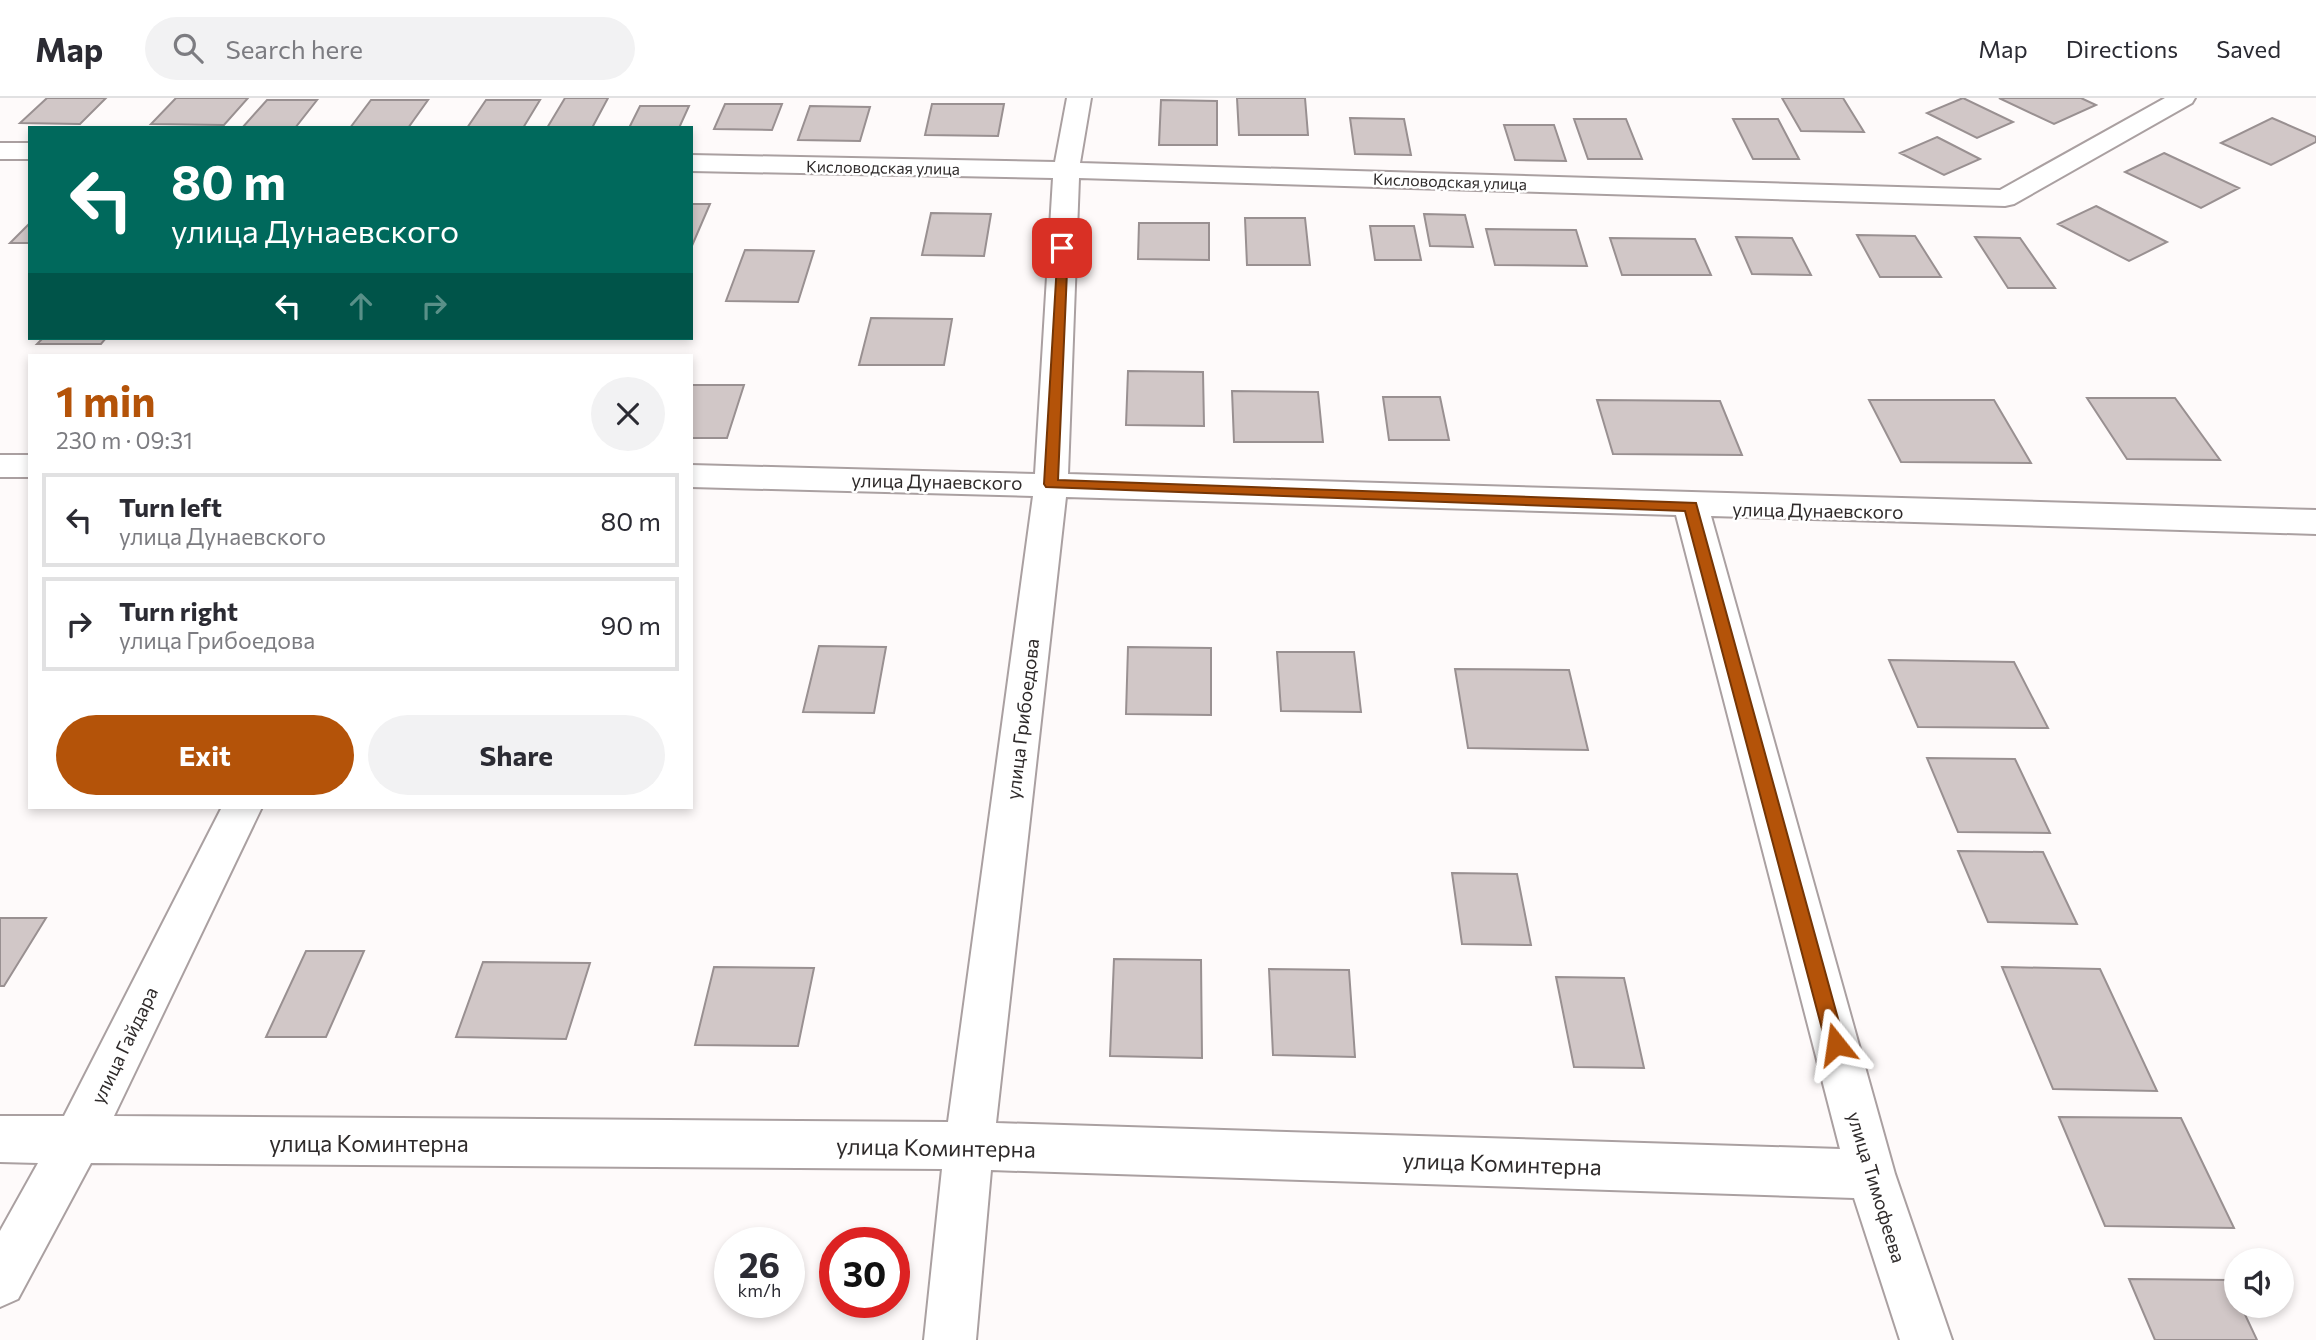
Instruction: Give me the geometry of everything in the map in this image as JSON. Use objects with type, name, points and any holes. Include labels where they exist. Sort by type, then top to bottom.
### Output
[{"type":"street","name":"улица Грибоедова","points":[[950,1340],[969,1146],[1051,484],[1066,170],[1079,98]]},
{"type":"street","name":"Кисловодская улица","points":[[693,163],[1066,170],[2005,198],[2183,98]]},
{"type":"street","points":[[0,151],[28,151]]},
{"type":"street","points":[[0,466],[28,466]]},
{"type":"street","name":"улица Дунаевского","points":[[693,476],[1051,484],[1691,506],[2316,522]]},
{"type":"street","name":"улица Тимофеева","points":[[1691,506],[1871,1174],[1926,1340]]},
{"type":"street","name":"улица Гайдара","points":[[0,1281],[77,1141],[241,809]]},
{"type":"street","name":"улица Коминтерна","points":[[0,1139],[969,1146],[1871,1174]]},
{"type":"building","points":[[47,98],[106,98],[80,124],[20,123]]},
{"type":"building","points":[[176,98],[248,98],[224,125],[151,124]]},
{"type":"building","points":[[565,98],[608,98],[593,126],[548,126]]},
{"type":"building","points":[[1237,98],[1305,98],[1308,135],[1239,135]]},
{"type":"building","points":[[1782,98],[1843,98],[1864,132],[1801,131]]},
{"type":"building","points":[[1963,98],[2013,122],[1977,138],[1927,113]]},
{"type":"building","points":[[1999,98],[2081,98],[2096,105],[2054,124]]},
{"type":"building","points":[[267,100],[317,100],[297,126],[244,126]]},
{"type":"building","points":[[371,100],[428,100],[409,126],[352,126]]},
{"type":"building","points":[[486,100],[540,100],[524,126],[468,126]]},
{"type":"building","points":[[1161,100],[1217,101],[1217,145],[1159,145]]},
{"type":"building","points":[[725,104],[782,104],[772,130],[714,129]]},
{"type":"building","points":[[932,104],[1004,104],[998,136],[925,135]]},
{"type":"building","points":[[640,106],[689,106],[680,126],[630,126]]},
{"type":"building","points":[[810,106],[870,107],[860,141],[798,140]]},
{"type":"building","points":[[1350,118],[1404,119],[1411,155],[1355,154]]},
{"type":"building","points":[[2272,118],[2316,137],[2316,142],[2271,165],[2221,143]]},
{"type":"building","points":[[1574,119],[1626,119],[1642,159],[1588,159]]},
{"type":"building","points":[[1733,119],[1778,119],[1799,159],[1753,159]]},
{"type":"building","points":[[1504,125],[1554,125],[1566,161],[1515,160]]},
{"type":"building","points":[[1937,137],[1980,159],[1944,175],[1900,153]]},
{"type":"building","points":[[2164,153],[2239,188],[2201,208],[2125,172]]},
{"type":"building","points":[[693,204],[710,204],[693,243]]},
{"type":"building","points":[[2096,206],[2167,242],[2129,261],[2058,224]]},
{"type":"building","points":[[931,213],[991,214],[984,256],[922,255]]},
{"type":"building","points":[[1424,214],[1465,215],[1473,247],[1430,246]]},
{"type":"building","points":[[1245,218],[1305,218],[1310,265],[1247,265]]},
{"type":"building","points":[[1139,223],[1209,223],[1209,260],[1138,259]]},
{"type":"building","points":[[28,225],[28,243],[10,243]]},
{"type":"building","points":[[1370,226],[1414,226],[1421,260],[1375,260]]},
{"type":"building","points":[[1486,229],[1576,230],[1587,266],[1495,265]]},
{"type":"building","points":[[1857,235],[1915,236],[1941,277],[1880,277]]},
{"type":"building","points":[[1736,237],[1792,238],[1811,275],[1752,274]]},
{"type":"building","points":[[1975,237],[2020,238],[2055,288],[2008,288]]},
{"type":"building","points":[[1610,238],[1695,239],[1711,275],[1622,275]]},
{"type":"building","points":[[745,250],[814,251],[798,302],[726,301]]},
{"type":"building","points":[[871,318],[952,319],[944,365],[859,365]]},
{"type":"building","points":[[41,340],[104,340],[101,344],[37,344]]},
{"type":"building","points":[[1128,371],[1203,372],[1204,426],[1126,425]]},
{"type":"building","points":[[693,385],[744,385],[727,438],[693,438]]},
{"type":"building","points":[[1232,391],[1318,392],[1323,442],[1234,442]]},
{"type":"building","points":[[1383,397],[1440,397],[1449,440],[1389,440]]},
{"type":"building","points":[[2087,398],[2175,398],[2220,460],[2127,459]]},
{"type":"building","points":[[1597,400],[1720,401],[1742,455],[1613,454]]},
{"type":"building","points":[[1869,400],[1994,400],[2031,463],[1901,462]]},
{"type":"building","points":[[819,646],[886,647],[874,713],[803,712]]},
{"type":"building","points":[[1128,647],[1211,648],[1211,715],[1126,714]]},
{"type":"building","points":[[1277,652],[1354,652],[1361,712],[1281,711]]},
{"type":"building","points":[[1889,660],[2014,662],[2048,728],[1918,727]]},
{"type":"building","points":[[1455,669],[1569,670],[1588,750],[1468,748]]},
{"type":"building","points":[[1927,758],[2015,759],[2050,833],[1958,832]]},
{"type":"building","points":[[1958,851],[2043,852],[2077,924],[1988,922]]},
{"type":"building","points":[[1452,873],[1517,874],[1531,945],[1462,944]]},
{"type":"building","points":[[0,918],[46,918],[4,986],[0,986]]},
{"type":"building","points":[[306,951],[364,951],[326,1037],[266,1037]]},
{"type":"building","points":[[1114,959],[1201,960],[1202,1058],[1110,1056]]},
{"type":"building","points":[[483,962],[590,963],[566,1039],[456,1037]]},
{"type":"building","points":[[714,967],[814,968],[798,1046],[695,1045]]},
{"type":"building","points":[[2002,967],[2100,969],[2157,1091],[2053,1089]]},
{"type":"building","points":[[1269,969],[1349,970],[1355,1057],[1273,1055]]},
{"type":"building","points":[[1556,977],[1624,978],[1644,1068],[1574,1067]]},
{"type":"building","points":[[2059,1117],[2181,1118],[2234,1228],[2105,1226]]},
{"type":"building","points":[[2129,1279],[2224,1280],[2224,1318],[2247,1318],[2257,1340],[2155,1340]]},
{"type":"route","points":[[1062,248],[1051,484],[1691,506],[1836,1044]]}]
